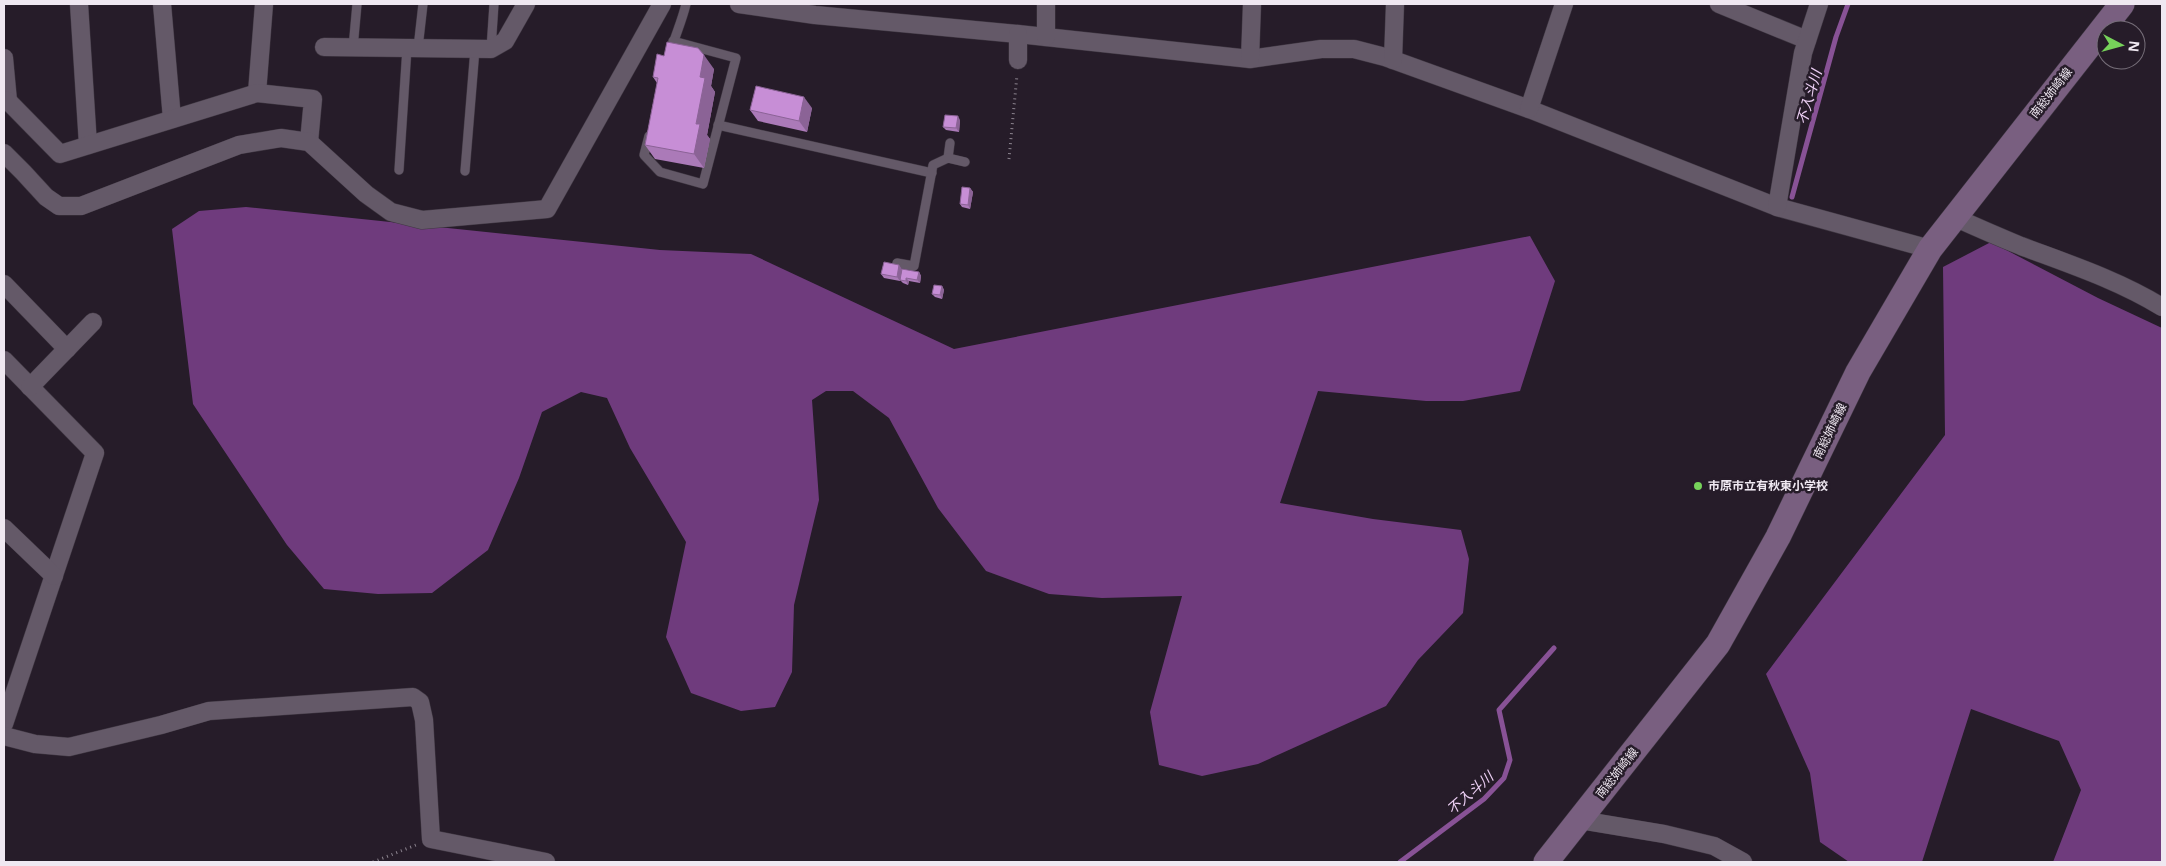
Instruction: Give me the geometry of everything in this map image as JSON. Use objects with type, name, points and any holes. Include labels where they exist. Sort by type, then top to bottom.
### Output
[{"type":"main road","name":"南総姉崎線","points":[[1546,862],[1718,644],[1778,538],[1858,372],[1930,249],[2122,4]]},
{"type":"street","points":[[79,4],[88,145]]},
{"type":"street","points":[[162,4],[172,119]]},
{"type":"street","points":[[257,93],[264,4]]},
{"type":"street","points":[[324,47],[483,49],[505,41],[526,4]]},
{"type":"street","points":[[4,154],[24,172],[46,197],[59,206],[81,206],[240,145],[281,138],[309,142],[378,203],[391,212],[422,220],[547,209],[662,4]]},
{"type":"street","points":[[739,4],[815,15],[1018,34],[1250,59],[1321,49],[1354,49],[1393,60],[1529,109],[1777,207],[1930,249]]},
{"type":"street","points":[[1046,4],[1046,37]]},
{"type":"street","points":[[1250,59],[1252,4]]},
{"type":"street","points":[[1393,60],[1395,4]]},
{"type":"street","points":[[1529,109],[1564,4]]},
{"type":"street","points":[[1719,4],[1807,40]]},
{"type":"street","points":[[1777,207],[1803,53],[1820,4]]},
{"type":"street","points":[[1018,34],[1018,60]]},
{"type":"street","points":[[4,58],[6,100],[60,154],[257,93],[313,99],[309,142]]},
{"type":"street","points":[[1954,217],[2070,263],[2144,296],[2162,307]]},
{"type":"street","points":[[4,284],[67,349]]},
{"type":"street","points":[[30,387],[93,322]]},
{"type":"street","points":[[4,360],[95,453],[4,724]]},
{"type":"street","points":[[4,528],[54,576]]},
{"type":"street","points":[[4,736],[35,744],[69,748],[210,711],[412,697],[420,702],[424,720],[430,839],[546,862]]},
{"type":"street","points":[[1580,820],[1664,834],[1714,846],[1743,862]]},
{"type":"lane","points":[[353,48],[357,4]]},
{"type":"lane","points":[[399,170],[413,48],[423,4]]},
{"type":"lane","points":[[465,171],[483,49],[494,4]]},
{"type":"lane","points":[[669,60],[674,40],[681,27],[686,4]]},
{"type":"lane","points":[[652,126],[644,155],[660,172],[703,184],[736,58],[674,40]]},
{"type":"lane","points":[[718,125],[932,174]]},
{"type":"lane","points":[[948,158],[950,143]]},
{"type":"lane","points":[[897,263],[914,266],[933,165],[948,158],[965,162]]},
{"type":"path","points":[[1009,159],[1018,60]]},
{"type":"path","points":[[373,862],[430,839]]},
{"type":"shaded area","points":[[246,207],[660,250],[751,254],[954,349],[1530,236],[1555,281],[1520,391],[1463,401],[1426,401],[1318,391],[1280,503],[1373,519],[1461,530],[1469,559],[1463,613],[1418,660],[1386,706],[1258,764],[1202,776],[1159,765],[1150,712],[1182,596],[1102,598],[1049,594],[986,571],[938,508],[889,418],[853,391],[826,391],[812,400],[819,500],[794,605],[792,672],[775,707],[741,711],[691,693],[666,637],[686,542],[630,448],[607,398],[581,392],[542,412],[519,478],[488,550],[432,593],[378,594],[324,589],[287,545],[193,404],[172,229],[199,211]]},
{"type":"shaded area","points":[[1991,242],[2098,298],[2162,328],[2162,862],[2053,862],[2081,790],[2059,741],[1971,709],[1922,862],[1849,862],[1820,842],[1810,773],[1766,674],[1945,435],[1943,267]]},
{"type":"building","points":[[667,42],[698,48],[704,55],[700,77],[705,78],[696,124],[700,124],[694,154],[645,145],[658,78],[653,77],[657,54],[664,56]]},
{"type":"building","points":[[756,86],[804,97],[799,121],[750,110]]},
{"type":"building","points":[[945,115],[958,116],[956,128],[943,127]]},
{"type":"building","points":[[962,187],[970,188],[968,205],[960,204]]},
{"type":"building","points":[[884,262],[899,265],[897,277],[881,274]]},
{"type":"building","points":[[902,269],[919,272],[917,280],[906,278],[906,281],[900,280]]},
{"type":"building","points":[[934,285],[942,286],[940,295],[932,294]]},
{"type":"waterway","name":"不入斗川","points":[[1792,197],[1836,37],[1848,4]]},
{"type":"waterway","name":"不入斗川","points":[[1400,862],[1484,799],[1504,778],[1510,760],[1499,710],[1554,648]]},
{"type":"place","name":"市原市立有秋東小学校","points":[[1698,486]]}]
